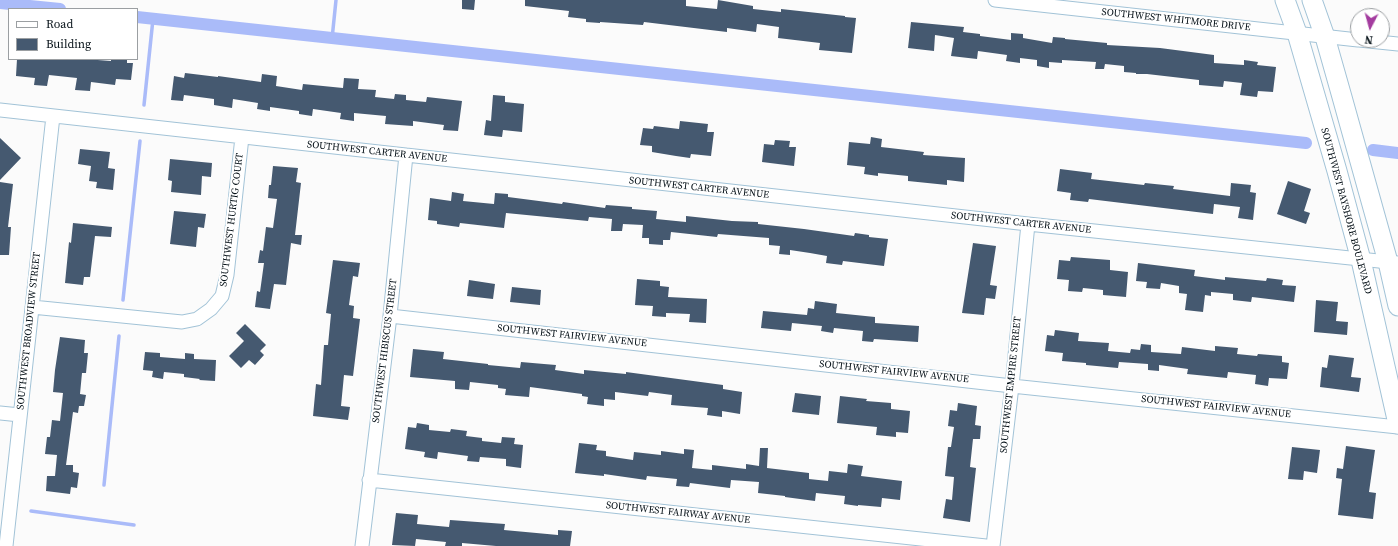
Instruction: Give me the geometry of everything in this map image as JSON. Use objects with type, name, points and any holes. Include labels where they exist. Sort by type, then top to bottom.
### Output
[{"type":"main road","name":"SOUTHWEST BAYSHORE BOULEVARD","points":[[1286,0],[1361,260],[1398,426]]},
{"type":"main road","points":[[1312,0],[1325,37],[1365,182],[1393,262],[1398,306]]},
{"type":"street","name":"SOUTHWEST WHITMORE DRIVE","points":[[994,0],[1350,39]]},
{"type":"street","name":"SOUTHWEST CARTER AVENUE","points":[[0,110],[1028,224],[1361,260],[1393,262]]},
{"type":"street","name":"SOUTHWEST BROADVIEW STREET","points":[[6,546],[53,116]]},
{"type":"street","name":"SOUTHWEST HURTIG COURT","points":[[32,307],[182,322],[197,319],[211,309],[222,296],[227,274],[242,137]]},
{"type":"street","name":"SOUTHWEST HIBISCUS STREET","points":[[362,546],[390,316],[406,155]]},
{"type":"street","name":"SOUTHWEST EMPIRE STREET","points":[[993,546],[1012,386],[1028,224]]},
{"type":"street","name":"SOUTHWEST FAIRVIEW AVENUE","points":[[390,316],[1012,386],[1398,426]]},
{"type":"street","points":[[0,413],[20,415]]},
{"type":"street","name":"SOUTHWEST FAIRWAY AVENUE","points":[[369,480],[986,546]]},
{"type":"building","points":[[462,0],[475,0],[474,10],[462,9]]},
{"type":"building","points":[[525,0],[686,0],[686,6],[717,9],[718,0],[753,6],[753,9],[781,12],[781,9],[856,18],[852,53],[819,50],[820,43],[778,38],[779,27],[757,24],[756,32],[727,28],[727,32],[644,22],[643,25],[586,22],[586,19],[568,17],[569,11],[525,6]]},
{"type":"building","points":[[911,22],[964,27],[963,32],[1011,40],[1011,33],[1023,34],[1023,38],[1052,43],[1053,37],[1107,43],[1107,45],[1160,48],[1214,55],[1214,63],[1244,65],[1244,60],[1258,62],[1257,65],[1276,67],[1273,92],[1258,91],[1257,97],[1240,95],[1242,83],[1224,81],[1223,87],[1199,85],[1199,80],[1124,72],[1124,66],[1105,64],[1104,69],[1095,69],[1096,62],[1062,60],[1062,63],[1049,62],[1049,68],[1037,66],[1037,60],[1020,58],[1020,63],[1006,61],[1007,55],[978,51],[977,59],[951,56],[954,38],[935,35],[934,51],[908,48]]},
{"type":"building","points":[[17,60],[127,60],[127,63],[133,63],[131,80],[116,79],[115,85],[91,82],[90,91],[75,90],[77,78],[49,75],[47,86],[34,85],[35,78],[16,76]]},
{"type":"building","points":[[185,73],[261,82],[262,74],[277,76],[276,86],[302,90],[303,84],[343,88],[344,78],[359,79],[358,89],[376,90],[375,97],[394,99],[395,94],[406,95],[406,100],[426,102],[427,97],[462,101],[458,131],[443,130],[444,125],[413,121],[413,126],[385,124],[386,116],[354,113],[354,121],[340,119],[341,113],[313,109],[312,116],[299,114],[299,111],[270,107],[270,111],[257,109],[258,103],[233,99],[232,108],[214,105],[214,99],[184,95],[183,101],[171,100],[174,76],[184,78]]},
{"type":"building","points":[[493,95],[505,96],[505,102],[524,104],[522,132],[503,130],[502,137],[484,135],[486,120],[491,121]]},
{"type":"building","points":[[680,121],[708,124],[707,132],[714,132],[711,156],[691,154],[690,158],[676,156],[652,152],[652,146],[640,145],[643,128],[653,129],[654,126],[679,129]]},
{"type":"building","points":[[871,137],[882,139],[881,147],[924,152],[923,155],[965,158],[964,182],[947,180],[947,185],[908,181],[908,176],[878,173],[878,176],[864,174],[865,167],[847,165],[849,142],[870,144]]},
{"type":"building","points":[[0,138],[21,158],[0,180]]},
{"type":"building","points":[[775,140],[790,141],[789,147],[796,147],[794,166],[762,162],[764,144],[774,145]]},
{"type":"building","points":[[80,149],[110,152],[108,168],[115,169],[113,190],[96,188],[97,182],[89,181],[91,166],[78,164]]},
{"type":"building","points":[[170,159],[212,163],[211,177],[202,176],[201,195],[171,192],[172,181],[168,180]]},
{"type":"building","points":[[273,166],[298,168],[296,182],[301,183],[295,235],[302,235],[301,245],[291,243],[286,285],[274,284],[270,309],[255,307],[257,291],[260,292],[264,263],[258,263],[260,250],[263,251],[266,227],[273,228],[277,199],[268,198]]},
{"type":"building","points":[[1060,169],[1092,173],[1091,179],[1144,185],[1145,183],[1174,186],[1173,189],[1230,196],[1231,183],[1251,185],[1250,192],[1256,193],[1253,220],[1238,218],[1240,207],[1214,204],[1213,214],[1089,199],[1088,202],[1070,200],[1071,193],[1057,191]]},
{"type":"building","points":[[1288,181],[1311,189],[1304,211],[1310,213],[1306,224],[1277,214]]},
{"type":"building","points":[[0,182],[13,184],[8,227],[11,227],[9,255],[0,255]]},
{"type":"building","points":[[452,192],[464,194],[463,201],[494,204],[495,193],[508,194],[508,197],[562,204],[563,202],[605,208],[606,205],[657,211],[656,219],[686,222],[686,216],[758,222],[758,224],[854,236],[855,233],[869,235],[869,237],[888,239],[884,266],[843,261],[842,265],[826,263],[827,256],[810,253],[790,250],[790,255],[779,254],[780,246],[769,245],[769,238],[718,234],[717,237],[671,232],[670,240],[663,240],[663,245],[649,244],[649,238],[642,238],[643,225],[623,224],[622,231],[611,231],[612,219],[589,217],[588,221],[506,213],[504,228],[460,223],[459,227],[437,224],[437,221],[428,220],[430,198],[451,201]]},
{"type":"building","points":[[174,211],[206,214],[204,228],[198,227],[196,247],[170,244]]},
{"type":"building","points":[[73,223],[112,227],[111,237],[95,236],[90,277],[84,277],[83,285],[65,283],[69,242],[71,243]]},
{"type":"building","points":[[973,243],[996,246],[990,285],[997,286],[995,299],[986,298],[984,315],[962,313]]},
{"type":"building","points":[[1071,257],[1110,260],[1110,270],[1128,272],[1126,297],[1103,295],[1103,290],[1083,288],[1082,292],[1068,291],[1069,280],[1057,279],[1059,260],[1070,261]]},
{"type":"building","points":[[333,260],[360,263],[358,277],[353,276],[349,305],[354,306],[353,318],[360,319],[353,376],[344,375],[341,406],[350,407],[348,420],[313,416],[316,384],[321,385],[324,345],[328,345],[331,314],[326,313]]},
{"type":"building","points":[[1138,263],[1195,270],[1194,276],[1225,280],[1225,277],[1266,281],[1267,278],[1283,280],[1282,285],[1296,286],[1294,302],[1252,297],[1251,302],[1233,300],[1233,294],[1211,292],[1211,296],[1205,295],[1203,312],[1185,310],[1187,294],[1179,293],[1179,286],[1161,283],[1160,289],[1146,288],[1147,282],[1136,281]]},
{"type":"building","points":[[637,279],[660,281],[660,286],[669,287],[668,297],[707,299],[706,323],[689,322],[690,314],[666,313],[666,317],[652,316],[653,306],[635,305]]},
{"type":"building","points":[[469,280],[495,284],[493,299],[467,296]]},
{"type":"building","points":[[512,287],[541,290],[540,305],[510,302]]},
{"type":"building","points":[[1316,300],[1338,302],[1336,321],[1348,322],[1347,335],[1314,332]]},
{"type":"building","points":[[815,301],[837,304],[836,313],[875,317],[875,323],[919,326],[918,342],[874,339],[873,342],[862,341],[863,331],[834,328],[833,333],[821,331],[822,326],[792,323],[791,331],[761,328],[763,311],[807,315],[808,308],[814,309]]},
{"type":"building","points":[[245,324],[266,345],[260,351],[264,355],[255,365],[249,360],[241,368],[229,356],[244,341],[236,333]]},
{"type":"building","points":[[1055,330],[1079,333],[1078,341],[1109,343],[1108,351],[1130,353],[1131,349],[1140,350],[1141,344],[1151,345],[1151,352],[1181,354],[1182,347],[1215,351],[1215,346],[1238,348],[1237,354],[1282,356],[1282,362],[1289,363],[1287,379],[1269,378],[1268,386],[1255,384],[1256,375],[1228,372],[1227,378],[1187,374],[1188,369],[1159,365],[1159,371],[1148,370],[1148,364],[1119,362],[1118,368],[1062,361],[1063,353],[1045,351],[1047,335],[1054,336]]},
{"type":"building","points":[[60,337],[85,340],[84,353],[88,353],[86,373],[82,373],[80,394],[86,395],[84,406],[79,406],[78,413],[73,412],[66,465],[73,465],[73,472],[79,473],[77,488],[71,487],[70,494],[46,491],[47,476],[55,476],[57,455],[45,454],[47,437],[50,437],[52,420],[60,421],[63,393],[53,392]]},
{"type":"building","points":[[413,349],[444,352],[443,359],[488,365],[520,368],[521,362],[556,365],[555,370],[584,374],[584,370],[626,374],[626,372],[723,385],[723,389],[742,392],[740,414],[722,411],[722,417],[707,415],[708,408],[671,405],[672,395],[649,392],[648,396],[615,392],[615,400],[604,399],[604,406],[587,404],[588,397],[582,396],[582,394],[530,387],[529,397],[505,395],[506,389],[498,388],[498,385],[470,382],[469,390],[455,389],[455,381],[410,377]]},
{"type":"building","points":[[145,352],[160,353],[160,357],[185,359],[185,353],[194,354],[194,359],[216,360],[215,381],[199,380],[200,379],[184,377],[184,374],[164,372],[163,379],[152,377],[153,371],[143,370]]},
{"type":"building","points":[[1329,355],[1354,358],[1351,377],[1361,378],[1359,392],[1320,387],[1322,367],[1327,368]]},
{"type":"building","points":[[795,393],[821,396],[819,415],[792,412]]},
{"type":"building","points":[[840,396],[867,399],[866,401],[891,403],[891,409],[910,411],[908,433],[896,432],[896,437],[876,435],[877,427],[837,423]]},
{"type":"building","points":[[958,403],[977,406],[975,425],[981,426],[980,439],[973,439],[970,467],[976,468],[970,522],[943,518],[946,499],[952,500],[954,477],[945,476],[948,447],[951,447],[954,427],[948,426],[950,410],[957,411]]},
{"type":"building","points":[[417,423],[429,425],[429,430],[450,432],[451,429],[467,431],[466,436],[482,438],[482,441],[501,443],[502,437],[515,438],[514,444],[523,445],[521,468],[506,466],[506,459],[480,457],[479,462],[467,461],[468,456],[438,452],[437,459],[424,457],[425,452],[405,449],[408,427],[416,428]]},
{"type":"building","points":[[579,443],[597,445],[596,450],[606,451],[606,456],[633,460],[634,452],[661,455],[661,451],[684,454],[684,449],[694,450],[692,468],[712,470],[712,465],[746,469],[746,464],[759,466],[760,448],[768,448],[767,468],[809,473],[809,479],[828,481],[829,471],[847,473],[848,464],[863,466],[861,476],[902,481],[900,500],[882,498],[881,507],[858,506],[844,504],[845,496],[816,493],[815,501],[758,493],[759,482],[731,480],[730,488],[690,483],[689,487],[676,486],[677,479],[647,476],[646,480],[604,474],[604,476],[575,473]]},
{"type":"building","points":[[1346,446],[1375,450],[1369,492],[1376,493],[1373,519],[1338,515],[1342,479],[1336,478],[1337,468],[1343,469]]},
{"type":"building","points":[[1292,447],[1320,450],[1317,473],[1304,471],[1303,480],[1288,479]]},
{"type":"building","points":[[396,513],[418,515],[417,524],[449,527],[450,520],[505,524],[504,530],[558,535],[558,530],[572,531],[570,546],[496,546],[462,543],[462,546],[445,546],[446,542],[416,539],[415,546],[392,545]]},
{"type":"waterway","points":[[332,39],[336,0]]},
{"type":"waterway","points":[[0,3],[50,8]]},
{"type":"waterway","points":[[138,17],[1306,143]]},
{"type":"waterway","points":[[144,105],[153,19]]},
{"type":"waterway","points":[[123,300],[140,141]]},
{"type":"waterway","points":[[1373,150],[1398,153]]},
{"type":"waterway","points":[[104,485],[119,336]]},
{"type":"waterway","points":[[31,511],[134,525]]}]
